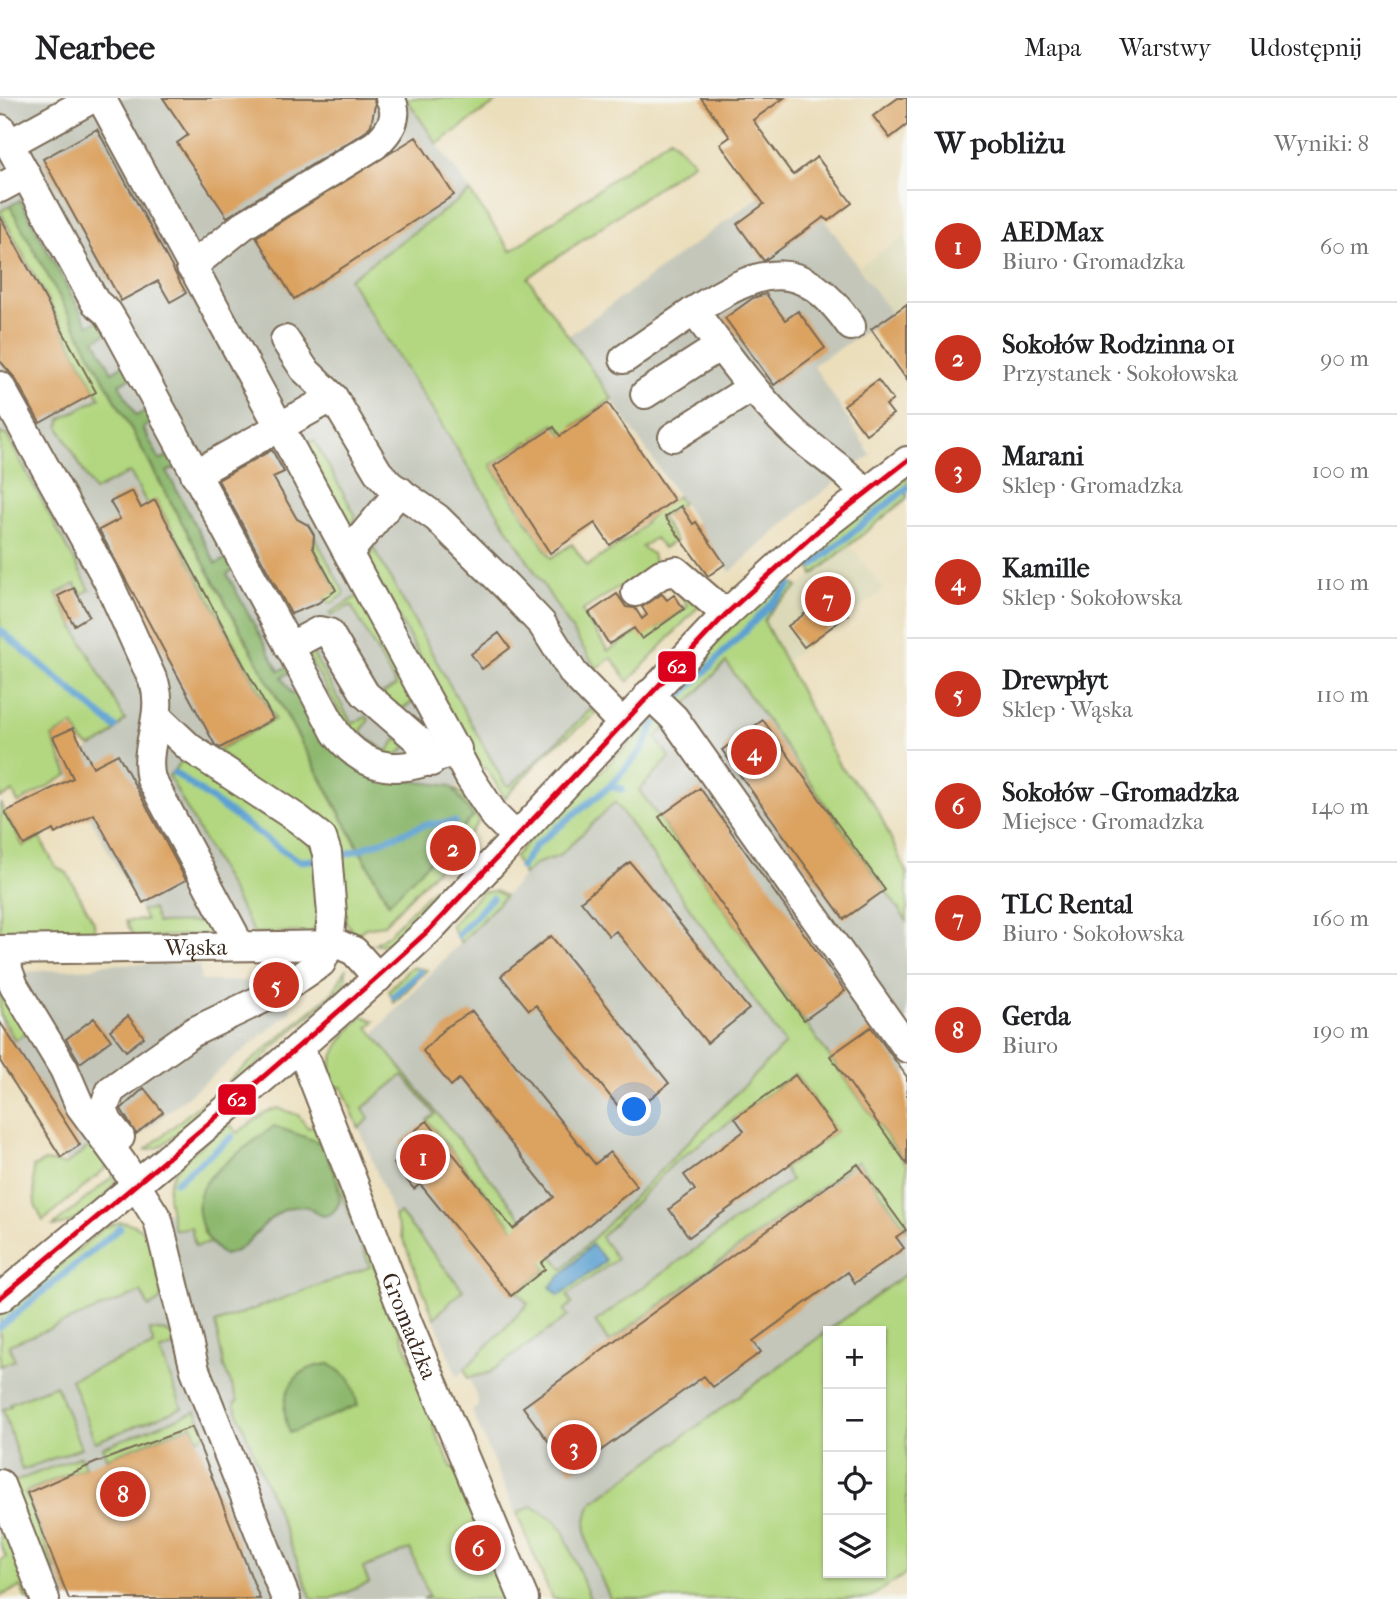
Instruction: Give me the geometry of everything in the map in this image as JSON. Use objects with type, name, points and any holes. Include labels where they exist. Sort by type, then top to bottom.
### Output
[{"type":"street","points":[[93,98],[5,135],[94,301],[108,313],[117,328],[336,733],[352,753],[375,765],[398,768],[431,762],[457,750]]},
{"type":"street","points":[[101,98],[483,800],[516,837]]},
{"type":"street","points":[[191,267],[244,225],[375,145],[390,130],[394,120],[395,111],[390,98]]},
{"type":"street","points":[[0,188],[26,174]]},
{"type":"street","points":[[624,359],[694,311],[752,278],[768,274],[788,276],[828,296],[851,326]]},
{"type":"street","points":[[694,311],[751,388],[796,434],[848,473],[865,493]]},
{"type":"street","points":[[285,340],[304,369],[333,397],[378,472],[437,518],[506,586],[542,624],[574,674],[622,723]]},
{"type":"street","points":[[645,394],[720,346]]},
{"type":"street","points":[[673,437],[751,388]]},
{"type":"street","points":[[2,396],[107,579],[155,685],[159,700],[149,758],[151,779],[234,934],[235,946]]},
{"type":"street","points":[[195,474],[333,397]]},
{"type":"street","points":[[0,1298],[298,1050],[378,978],[430,929],[726,614],[795,551],[907,461]]},
{"type":"street","points":[[349,552],[400,491]]},
{"type":"street","points":[[636,592],[661,574],[676,571],[726,614]]},
{"type":"street","points":[[289,647],[319,631],[331,634],[370,700],[418,740],[431,762]]},
{"type":"street","points":[[649,694],[674,718],[907,1048]]},
{"type":"street","points":[[157,718],[190,748],[319,835],[327,853],[332,914],[329,945],[321,963],[291,984],[192,1032],[107,1095],[104,1116],[144,1179],[158,1220],[195,1370],[286,1599]]},
{"type":"street","name":"Wąska","points":[[4,950],[329,945],[351,949],[378,978]]},
{"type":"street","points":[[4,950],[14,986],[59,1060],[85,1114],[144,1179]]},
{"type":"street","name":"Gromadzka","points":[[298,1050],[307,1063],[408,1324],[524,1599]]},
{"type":"street","points":[[0,1484],[45,1599]]},
{"type":"shaded area","points":[[0,98],[405,98],[471,192],[350,279],[605,683],[588,701],[591,708],[510,786],[499,791],[486,768],[454,788],[389,903],[321,916],[312,932],[154,936],[61,763],[107,739],[123,721],[0,619]]},
{"type":"shaded area","points":[[792,173],[892,315],[813,365],[871,455],[808,503],[730,572],[568,336]]},
{"type":"shaded area","points":[[907,235],[907,304],[892,315],[860,266]]},
{"type":"shaded area","points":[[847,547],[855,551],[884,590],[785,662],[765,619],[773,608]]},
{"type":"shaded area","points":[[764,621],[838,765],[872,801],[907,874],[907,1573],[868,1599],[552,1599],[472,1411],[478,1406],[478,1401],[469,1378],[465,1369],[457,1377],[343,1086],[377,1030],[535,864],[559,856],[627,790],[651,742]]},
{"type":"shaded area","points":[[102,964],[199,964],[201,981],[276,981],[292,1011],[80,1184],[0,1061],[0,980],[23,972],[93,968]]},
{"type":"shaded area","points":[[322,1143],[414,1381],[358,1405],[478,1539],[469,1542],[477,1562],[486,1559],[493,1562],[507,1599],[32,1599],[0,1517],[0,1348],[206,1182]]},
{"type":"green space","points":[[406,98],[502,98],[437,144]]},
{"type":"green space","points":[[670,138],[694,162],[528,278],[612,399],[573,426],[625,506],[614,513],[555,424],[534,438],[590,522],[584,527],[529,441],[491,465],[551,558],[572,544],[587,566],[633,535],[659,508],[677,496],[682,503],[661,518],[676,541],[663,548],[655,538],[642,547],[652,554],[655,565],[627,587],[621,586],[582,611],[608,651],[644,628],[656,629],[688,606],[677,590],[674,592],[670,587],[673,586],[700,605],[628,682],[612,658],[596,668],[349,279],[470,192],[511,251]]},
{"type":"green space","points":[[20,200],[88,325],[103,319],[110,331],[95,340],[112,372],[127,363],[134,376],[119,384],[136,416],[151,408],[158,419],[143,428],[160,460],[175,452],[182,464],[167,472],[216,564],[231,556],[238,567],[227,574],[279,671],[291,665],[294,670],[282,677],[292,694],[304,688],[386,778],[451,786],[473,817],[389,903],[10,206]]},
{"type":"green space","points":[[10,206],[388,903],[472,817],[454,788],[461,793],[479,821],[461,844],[457,840],[446,852],[449,857],[383,925],[365,928],[355,936],[345,920],[341,866],[218,750],[275,719],[156,500],[147,504],[130,472],[94,491],[59,427],[61,419],[100,398],[0,211]]},
{"type":"green space","points":[[0,433],[7,436],[90,590],[81,594],[75,584],[56,594],[125,720],[107,739],[91,747],[83,742],[73,725],[52,737],[68,775],[18,803],[13,792],[0,798]]},
{"type":"green space","points":[[314,440],[356,516],[350,529],[304,446]]},
{"type":"green space","points":[[907,474],[907,498],[813,575],[806,555]]},
{"type":"green space","points":[[315,537],[345,594],[331,604],[323,598],[336,590],[312,545]]},
{"type":"green space","points":[[373,547],[505,784],[510,786],[591,709],[596,714],[547,752],[505,798],[486,768],[482,769],[369,564]]},
{"type":"green space","points":[[780,577],[798,587],[773,608],[764,621],[839,765],[872,801],[881,817],[907,874],[907,921],[726,662],[680,711],[673,701],[681,678]]},
{"type":"green space","points":[[360,595],[418,700],[399,710],[382,694],[396,686],[351,605],[331,616],[329,613]]},
{"type":"green space","points":[[309,646],[327,646],[313,654],[352,724],[366,717],[369,719],[360,733],[387,752],[397,738],[406,747],[395,757],[359,746],[305,650]]},
{"type":"green space","points":[[655,718],[668,724],[656,738],[670,758],[639,790],[907,1165],[907,1229],[858,1161],[609,1342],[595,1322],[791,1180],[784,1169],[836,1131],[795,1074],[675,1162],[601,1237],[617,1259],[567,1295],[572,1304],[564,1310],[568,1316],[489,1373],[468,1378],[465,1369],[528,1304],[517,1292],[546,1269],[427,1120],[435,1114],[403,1075],[363,1108],[369,1119],[359,1128],[342,1087],[331,1090],[333,1058],[341,1041],[363,1016],[375,1021],[368,1027],[563,1269],[785,1044],[615,802],[559,856],[535,864],[524,875],[514,857]]},
{"type":"green space","points":[[192,761],[297,828],[315,849],[321,916],[312,932],[254,933],[169,776],[181,762]]},
{"type":"green space","points":[[0,803],[23,846],[40,838],[55,866],[67,873],[94,922],[95,940],[0,940]]},
{"type":"green space","points":[[434,888],[437,891],[412,928],[396,941],[374,944],[388,935]]},
{"type":"green space","points":[[495,891],[505,896],[461,943],[451,925],[482,892]]},
{"type":"green space","points":[[153,909],[157,923],[208,922],[215,934],[134,938],[126,921],[146,920],[141,910]]},
{"type":"green space","points":[[411,967],[427,970],[394,1003],[389,990]]},
{"type":"green space","points":[[346,969],[346,981],[340,990],[281,1040],[230,1092],[229,1080],[333,992]]},
{"type":"green space","points":[[0,980],[4,998],[11,1000],[30,1031],[15,1040],[0,1015]]},
{"type":"green space","points":[[204,1101],[215,1103],[160,1147],[145,1150]]},
{"type":"green space","points":[[278,1108],[298,1115],[308,1128],[319,1124],[436,1423],[433,1427],[452,1468],[455,1467],[480,1532],[478,1539],[469,1542],[477,1562],[486,1559],[493,1562],[507,1599],[423,1599],[429,1596],[410,1549],[363,1568],[369,1583],[331,1599],[312,1599],[234,1403],[238,1401],[224,1367],[215,1323],[370,1267],[322,1143],[200,1210],[203,1231],[211,1243],[195,1246],[191,1227],[174,1230],[168,1197],[170,1181],[175,1171],[202,1145],[230,1124],[237,1133],[266,1112]]},
{"type":"green space","points":[[274,1126],[322,1143],[337,1181],[340,1201],[333,1212],[326,1216],[317,1214],[308,1207],[294,1207],[282,1211],[235,1252],[224,1255],[204,1232],[199,1212],[201,1191],[218,1169]]},
{"type":"green space","points":[[95,1142],[112,1163],[43,1221],[35,1205],[33,1167],[45,1161],[66,1165]]},
{"type":"green space","points":[[117,1173],[109,1190],[92,1208],[71,1221],[53,1226]]},
{"type":"green space","points":[[400,1213],[463,1290],[434,1318],[394,1216]]},
{"type":"green space","points":[[120,1222],[132,1224],[149,1237],[157,1257],[164,1293],[159,1301],[149,1307],[141,1292],[9,1345],[15,1360],[0,1366],[0,1315],[105,1227]]},
{"type":"green space","points":[[907,1273],[907,1573],[868,1599],[610,1599],[590,1551],[587,1515],[592,1503],[823,1334],[823,1578],[886,1578],[886,1326],[834,1326]]},
{"type":"green space","points":[[149,1330],[167,1332],[180,1343],[160,1351],[182,1408],[95,1442],[71,1379],[154,1346]]},
{"type":"green space","points":[[330,1364],[350,1379],[358,1405],[290,1433],[285,1408],[290,1386],[305,1371]]},
{"type":"green space","points":[[56,1385],[81,1448],[22,1470],[3,1409],[11,1406],[10,1403]]},
{"type":"green space","points":[[196,1411],[206,1435],[198,1438],[192,1425],[106,1458],[103,1447]]},
{"type":"green space","points":[[81,1456],[85,1467],[25,1492],[55,1570],[44,1575],[8,1484]]},
{"type":"green space","points":[[0,1504],[38,1599],[26,1599],[21,1587],[0,1596],[0,1560],[6,1557],[0,1543]]},
{"type":"green space","points":[[532,1506],[556,1521],[563,1530],[590,1599],[552,1599],[517,1513]]},
{"type":"water","points":[[592,1244],[606,1261],[559,1296],[550,1287]]},
{"type":"building","points":[[163,98],[374,98],[375,105],[371,125],[365,132],[227,217],[177,143],[188,135]]},
{"type":"building","points":[[701,98],[784,98],[753,120],[793,175],[817,157],[852,203],[828,221],[824,217],[764,261],[737,224],[764,204],[720,144],[730,137]]},
{"type":"building","points":[[898,98],[907,98],[907,125],[890,138],[873,116]]},
{"type":"building","points":[[97,129],[186,293],[170,302],[158,281],[121,301],[43,159]]},
{"type":"building","points":[[416,137],[454,195],[294,299],[256,237]]},
{"type":"building","points":[[0,216],[96,392],[40,423],[15,378],[0,361]]},
{"type":"building","points":[[766,294],[785,320],[798,311],[825,348],[774,385],[725,318],[753,298]]},
{"type":"building","points":[[907,304],[907,380],[871,329]]},
{"type":"building","points":[[878,380],[893,400],[886,405],[893,414],[866,434],[844,405]]},
{"type":"building","points":[[608,403],[674,500],[610,545],[595,523],[550,553],[494,466],[554,427],[560,436]]},
{"type":"building","points":[[272,450],[284,472],[273,477],[297,519],[308,525],[314,535],[313,548],[336,590],[318,603],[291,614],[218,480]]},
{"type":"building","points":[[132,491],[141,508],[155,500],[273,719],[220,748],[215,745],[99,530],[120,519],[110,502]]},
{"type":"building","points":[[681,506],[693,524],[696,522],[725,564],[708,576],[665,517]]},
{"type":"building","points":[[74,588],[89,616],[74,625],[58,596]]},
{"type":"building","points":[[617,594],[626,607],[635,608],[642,619],[647,615],[642,607],[662,594],[667,600],[674,595],[684,609],[642,639],[634,628],[609,644],[589,613]]},
{"type":"building","points":[[832,594],[848,615],[804,647],[788,626]]},
{"type":"building","points":[[499,633],[510,648],[482,669],[471,654]]},
{"type":"building","points":[[763,720],[885,890],[844,919],[722,750]]},
{"type":"building","points":[[73,728],[93,767],[118,754],[186,880],[143,903],[94,814],[55,834],[53,830],[24,845],[5,812],[73,778],[53,737]]},
{"type":"building","points":[[700,788],[845,991],[804,1020],[659,817]]},
{"type":"building","points":[[630,862],[749,1009],[707,1043],[616,931],[609,936],[581,901]]},
{"type":"building","points":[[551,936],[669,1083],[627,1117],[536,1005],[529,1010],[501,976]]},
{"type":"building","points":[[472,1011],[595,1164],[610,1152],[637,1186],[541,1263],[545,1269],[511,1296],[420,1184],[414,1189],[394,1164],[407,1153],[400,1143],[427,1121],[513,1229],[554,1197],[459,1079],[451,1086],[423,1051],[445,1028]]},
{"type":"building","points":[[128,1016],[144,1037],[126,1051],[110,1030]]},
{"type":"building","points":[[94,1018],[111,1040],[80,1063],[66,1039]]},
{"type":"building","points":[[0,1022],[80,1145],[61,1157],[0,1061]]},
{"type":"building","points":[[871,1027],[907,1077],[907,1164],[830,1056]]},
{"type":"building","points":[[795,1075],[836,1131],[689,1237],[669,1209],[695,1190],[684,1175],[744,1131],[735,1118]]},
{"type":"building","points":[[144,1088],[163,1112],[136,1134],[121,1109]]},
{"type":"building","points":[[858,1164],[906,1230],[896,1237],[904,1248],[855,1283],[848,1272],[753,1341],[761,1352],[713,1387],[704,1376],[571,1472],[523,1407]]},
{"type":"building","points":[[192,1427],[260,1599],[69,1599],[27,1493],[95,1463]]},
{"type":"waterway","points":[[813,565],[907,488]]},
{"type":"waterway","points":[[681,696],[790,585]]},
{"type":"waterway","points":[[0,630],[115,727]]},
{"type":"waterway","points":[[610,786],[642,750],[655,723]]},
{"type":"waterway","points":[[175,773],[286,853],[300,861],[315,860]]},
{"type":"waterway","points":[[521,867],[536,845],[610,786],[622,789]]},
{"type":"waterway","points":[[361,849],[424,825],[455,822]]},
{"type":"waterway","points":[[339,856],[359,850]]},
{"type":"waterway","points":[[458,935],[492,898]]},
{"type":"waterway","points":[[394,996],[420,972]]},
{"type":"waterway","points":[[176,1182],[232,1137]]},
{"type":"waterway","points":[[0,1327],[120,1228]]},
{"type":"transit line","name":"62","points":[[0,1298],[378,977],[430,929],[726,614],[820,529],[907,461]]},
{"type":"place","name":"TLC Rental","points":[[828,599]]},
{"type":"place","name":"Kamille","points":[[754,752]]},
{"type":"place","name":"Sokołów Rodzinna 01","points":[[453,848]]},
{"type":"place","name":"Drewpłyt","points":[[276,985]]},
{"type":"place","name":"AEDMax","points":[[423,1157]]},
{"type":"place","name":"Marani","points":[[574,1447]]},
{"type":"place","name":"Gerda","points":[[123,1494]]},
{"type":"place","name":"Sokołów - Gromadzka","points":[[478,1548]]}]
